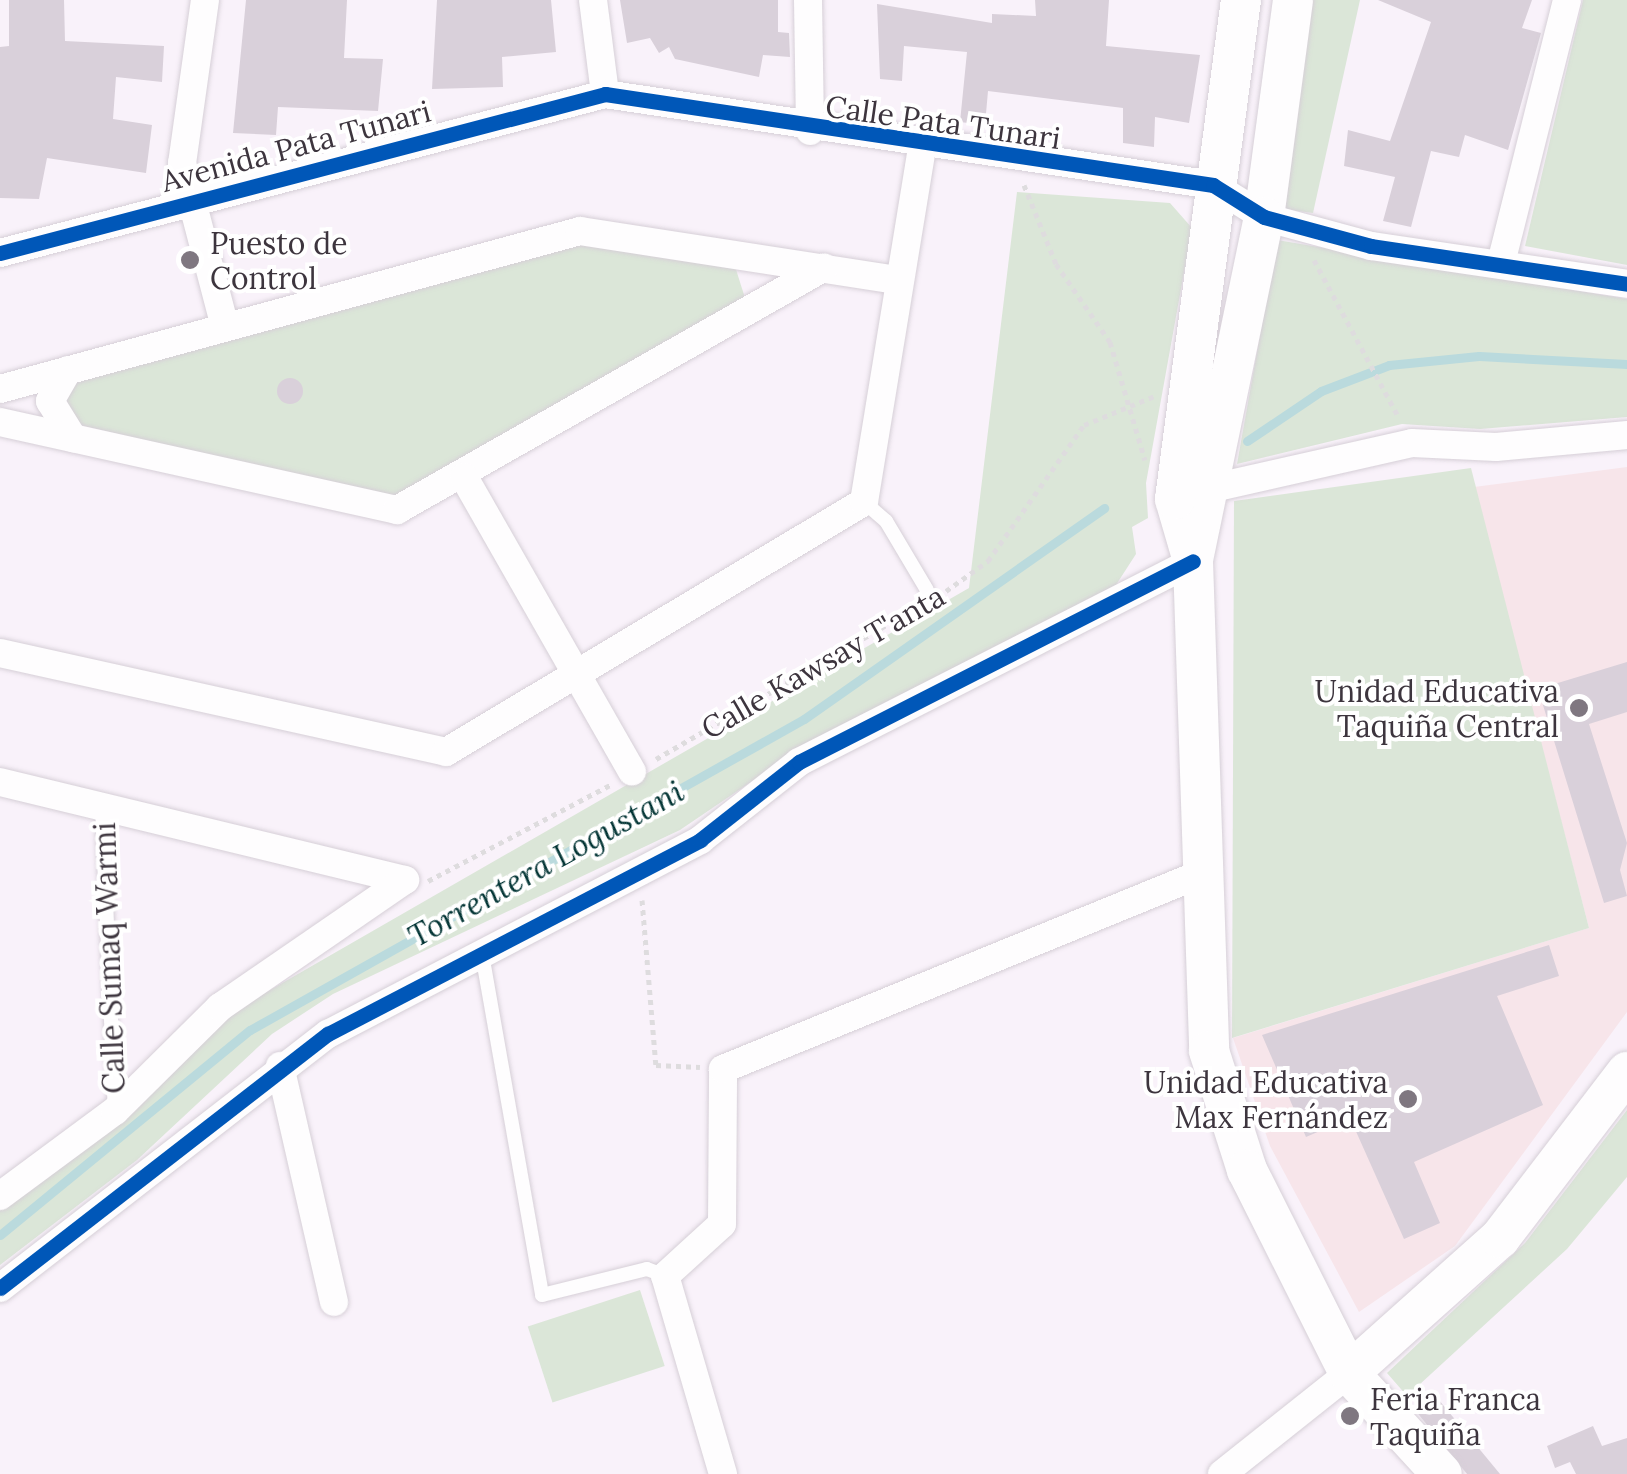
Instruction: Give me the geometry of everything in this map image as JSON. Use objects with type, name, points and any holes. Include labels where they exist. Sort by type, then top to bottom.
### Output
[{"type":"main road","points":[[1241,0],[1212,186],[1175,499],[1193,561],[1198,876],[1209,1051],[1247,1170],[1350,1373],[1442,1474]]},
{"type":"main road","points":[[1193,561],[1280,222],[1293,0]]},
{"type":"main road","points":[[1350,1373],[1500,1238],[1627,1072]]},
{"type":"street","points":[[205,0],[182,163],[225,327]]},
{"type":"street","points":[[593,0],[606,94]]},
{"type":"street","points":[[808,0],[810,131]]},
{"type":"street","points":[[1501,263],[1567,0]]},
{"type":"street","name":"Avenida Pata Tunari","points":[[0,253],[606,94]]},
{"type":"street","name":"Calle Pata Tunari","points":[[606,94],[810,131],[1212,186],[1280,222]]},
{"type":"street","points":[[0,652],[446,752],[864,502],[922,148]]},
{"type":"street","points":[[1280,222],[1627,284]]},
{"type":"street","points":[[0,389],[580,231],[898,280]]},
{"type":"street","points":[[0,422],[397,510],[464,477],[824,268]]},
{"type":"street","points":[[68,370],[50,401],[73,438]]},
{"type":"street","points":[[1175,499],[1412,443],[1496,447],[1627,435]]},
{"type":"street","points":[[464,477],[632,772]]},
{"type":"street","points":[[0,1288],[280,1066],[640,868],[700,840],[799,762],[1193,561]]},
{"type":"street","points":[[0,782],[405,880]]},
{"type":"street","points":[[723,1474],[666,1276],[722,1224],[722,1069],[1198,876]]},
{"type":"street","points":[[0,1196],[115,1111],[220,1007],[405,880]]},
{"type":"street","points":[[280,1066],[334,1302]]},
{"type":"street","points":[[1222,1474],[1350,1373]]},
{"type":"lane","points":[[864,502],[886,521],[927,590]]},
{"type":"lane","name":"Calle Sumaq Warmi","points":[[102,805],[115,1111]]},
{"type":"lane","points":[[482,954],[542,1295],[647,1269],[666,1276]]},
{"type":"path","points":[[1002,160],[1027,190],[1056,264],[1110,342],[1148,468],[1175,499]]},
{"type":"path","points":[[1280,222],[1368,361],[1412,443]]},
{"type":"path","points":[[640,868],[656,1065],[722,1069]]},
{"type":"shaded area","name":"Unidad Educativa Max Fernández","points":[[1627,467],[1627,1012],[1455,1246],[1359,1312],[1270,1146],[1233,1038],[1589,928],[1474,487]]},
{"type":"green space","points":[[1313,0],[1360,0],[1313,213],[1283,209]]},
{"type":"green space","points":[[1583,0],[1627,0],[1627,265],[1525,246]]},
{"type":"green space","points":[[1017,192],[1170,203],[1192,228],[1146,483],[1148,518],[1132,527],[1136,554],[1116,585],[801,748],[680,830],[333,994],[272,1034],[137,1160],[0,1265],[0,1209],[239,1008],[969,588]]},
{"type":"green space","points":[[1277,240],[1627,299],[1627,417],[1480,429],[1402,424],[1237,464]]},
{"type":"green space","points":[[578,243],[733,260],[745,298],[396,500],[67,422],[61,388],[70,381]]},
{"type":"green space","points":[[1471,468],[1589,928],[1232,1038],[1234,501]]},
{"type":"green space","points":[[1627,1110],[1627,1177],[1567,1249],[1407,1396],[1387,1373],[1525,1243]]},
{"type":"green space","points":[[640,1290],[665,1366],[552,1403],[528,1326]]},
{"type":"building","points":[[9,0],[64,0],[65,41],[164,46],[162,82],[116,77],[113,119],[152,125],[146,173],[47,158],[39,199],[0,198],[0,47],[9,46]]},
{"type":"building","points":[[246,0],[347,0],[344,58],[383,59],[378,111],[278,107],[276,135],[233,133]]},
{"type":"building","points":[[437,0],[551,0],[556,52],[502,57],[503,87],[432,89]]},
{"type":"building","points":[[620,0],[778,0],[778,32],[789,33],[790,57],[763,55],[759,77],[675,59],[669,47],[659,53],[650,38],[627,43]]},
{"type":"building","points":[[1035,0],[1109,0],[1106,46],[1200,55],[1189,123],[1155,117],[1154,147],[1123,143],[1123,108],[988,91],[985,125],[960,122],[967,52],[904,46],[902,81],[880,79],[877,4],[992,23],[992,14],[1036,16]]},
{"type":"building","points":[[1378,0],[1532,0],[1522,28],[1541,33],[1508,150],[1465,135],[1459,157],[1431,151],[1411,227],[1383,221],[1395,177],[1344,166],[1348,130],[1390,141],[1431,22]]},
{"type":"building","points":[[290,378],[299,382],[303,391],[299,400],[290,404],[281,400],[277,391],[281,382]]},
{"type":"building","points":[[1627,662],[1627,712],[1589,724],[1627,843],[1620,870],[1627,896],[1604,903],[1538,689]]},
{"type":"building","points":[[1549,945],[1559,976],[1497,996],[1543,1105],[1414,1162],[1440,1223],[1404,1239],[1350,1118],[1306,1137],[1262,1035]]},
{"type":"building","points":[[1434,1394],[1500,1474],[1467,1474],[1415,1410]]},
{"type":"building","points":[[1593,1426],[1602,1446],[1627,1438],[1627,1474],[1576,1474],[1570,1462],[1555,1468],[1547,1446]]},
{"type":"waterway","name":"Torrentera Logustani","points":[[1247,441],[1321,391],[1389,365],[1479,356],[1627,364]]},
{"type":"waterway","name":"Torrentera Logustani","points":[[0,1235],[250,1030],[804,719],[1104,508]]},
{"type":"cycle path","points":[[0,253],[605,94],[1213,185],[1264,217],[1371,246],[1627,284]]},
{"type":"cycle path","points":[[0,1288],[328,1034],[700,840],[799,762],[1193,561]]},
{"type":"place","name":"Puesto de Control","points":[[190,260]]},
{"type":"place","name":"Unidad Educativa Taquiña Central","points":[[1579,708]]},
{"type":"place","name":"Unidad Educativa Max Fernández","points":[[1408,1099]]},
{"type":"place","name":"Feria Franca Taquiña","points":[[1350,1416]]}]
